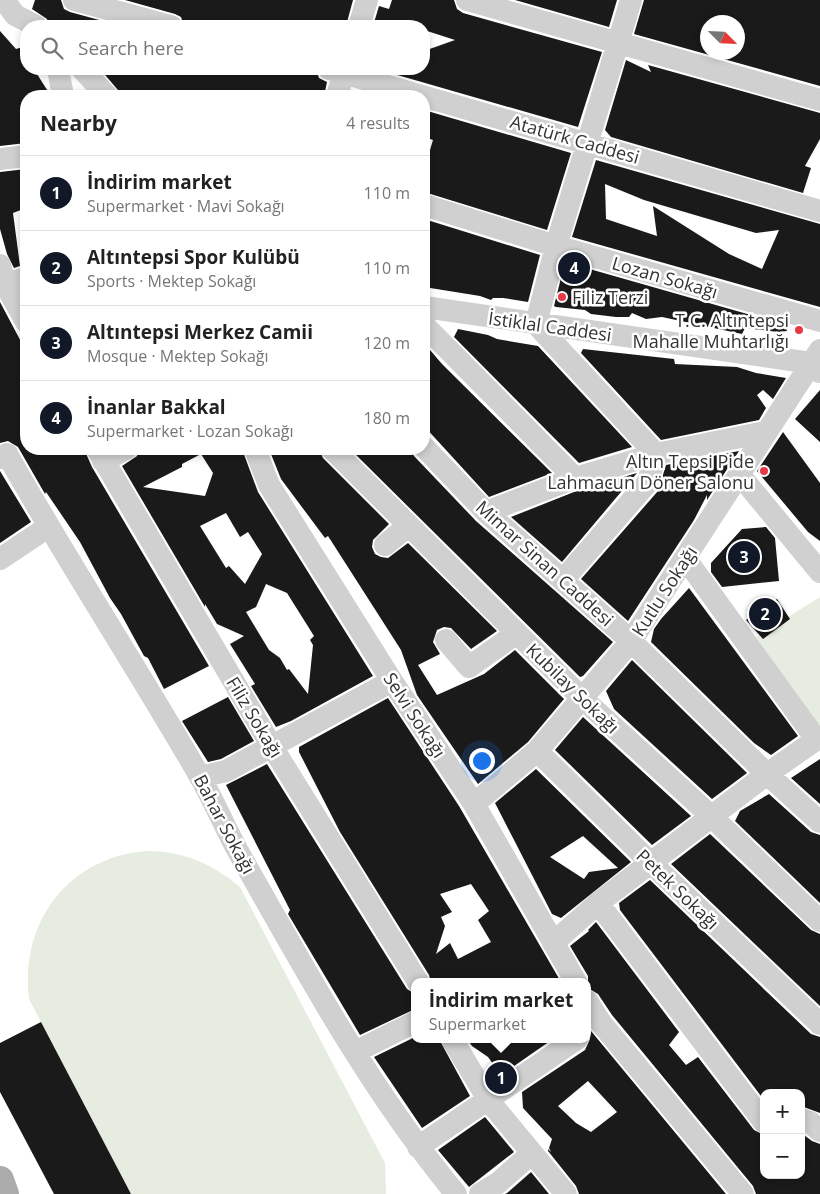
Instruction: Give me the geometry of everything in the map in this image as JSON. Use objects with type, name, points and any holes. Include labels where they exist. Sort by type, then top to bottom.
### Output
[{"type":"main road","points":[[0,1180],[5,1194]]},
{"type":"street","points":[[74,0],[149,20]]},
{"type":"street","points":[[361,20],[367,0]]},
{"type":"street","points":[[467,0],[820,100]]},
{"type":"street","points":[[631,0],[589,143],[556,246],[536,324],[656,454]]},
{"type":"street","points":[[6,12],[23,20]]},
{"type":"street","points":[[59,75],[62,90]]},
{"type":"street","points":[[88,75],[101,90]]},
{"type":"street","points":[[337,90],[339,75]]},
{"type":"street","name":"Atatürk Caddesi","points":[[356,75],[407,90]]},
{"type":"street","name":"Atatürk Caddesi","points":[[430,97],[820,211]]},
{"type":"street","points":[[0,158],[20,156]]},
{"type":"street","name":"Lozan Sokağı","points":[[430,207],[556,246],[820,321]]},
{"type":"street","points":[[8,278],[20,307]]},
{"type":"street","name":"İstiklal Caddesi","points":[[430,308],[817,362]]},
{"type":"street","points":[[430,331],[575,478]]},
{"type":"street","name":"Kutlu Sokağı","points":[[474,804],[538,751],[631,640],[765,432],[817,362]]},
{"type":"street","points":[[486,512],[575,478],[656,454],[765,432]]},
{"type":"street","name":"Mimar Sinan Caddesi","points":[[430,453],[486,512],[631,640],[767,774],[820,822]]},
{"type":"street","name":"Bahar Sokağı","points":[[0,458],[7,454],[48,527],[200,777],[238,851],[368,1075],[418,1147],[456,1194]]},
{"type":"street","points":[[563,580],[648,482],[656,454]]},
{"type":"street","name":"Filiz Sokağı","points":[[100,455],[271,745],[416,978]]},
{"type":"street","name":"Selvi Sokağı","points":[[257,455],[269,485],[392,681],[474,804],[574,978]]},
{"type":"street","name":"Kubilay Sokağı","points":[[338,455],[582,699],[712,816],[820,921]]},
{"type":"street","points":[[738,474],[820,572]]},
{"type":"street","points":[[385,545],[408,526]]},
{"type":"street","points":[[0,559],[48,527]]},
{"type":"street","points":[[554,943],[598,903],[767,774],[818,738],[685,558]]},
{"type":"street","points":[[446,640],[468,667],[517,633]]},
{"type":"street","points":[[200,777],[226,771],[392,681]]},
{"type":"street","name":"Petek Sokağı","points":[[538,751],[651,864],[820,1024]]},
{"type":"street","points":[[598,903],[760,1117]]},
{"type":"street","points":[[355,1052],[411,1024]]},
{"type":"street","points":[[594,1028],[742,1194]]},
{"type":"street","points":[[454,1043],[489,1101],[566,1194]]},
{"type":"street","points":[[418,1147],[489,1101],[571,1043]]},
{"type":"street","points":[[805,1120],[810,1122],[820,1131]]},
{"type":"street","points":[[480,1194],[498,1183],[531,1154]]},
{"type":"shaded area","points":[[820,597],[820,730],[756,637]]},
{"type":"shaded area","points":[[147,851],[173,853],[197,860],[219,872],[240,887],[385,1163],[386,1194],[131,1194],[29,999],[28,971],[33,944],[42,920],[55,898],[73,880],[94,866],[119,856]]},
{"type":"building","points":[[35,0],[61,0],[64,9],[99,20],[47,20],[32,9]]},
{"type":"building","points":[[125,0],[353,0],[348,20],[182,20],[181,17]]},
{"type":"building","points":[[392,0],[454,0],[457,9],[463,13],[602,52],[578,127],[397,75],[430,75],[430,49],[455,40],[430,32],[430,20],[375,20],[379,6],[389,9]]},
{"type":"building","points":[[515,0],[617,0],[609,27]]},
{"type":"building","points":[[644,0],[820,0],[820,86],[727,60],[745,60],[745,15],[700,15],[700,52],[634,34]]},
{"type":"building","points":[[0,31],[16,49],[20,48],[20,75],[38,75],[47,90],[20,90],[20,144],[0,146]]},
{"type":"building","points":[[626,60],[651,72],[648,65],[820,113],[820,139],[805,166],[811,168],[803,193],[611,137],[605,130]]},
{"type":"building","points":[[105,75],[318,75],[319,78],[327,82],[325,90],[118,90]]},
{"type":"building","points":[[430,112],[571,153],[547,230],[430,194],[430,150],[433,140],[430,139]]},
{"type":"building","points":[[596,160],[820,224],[820,307],[572,237]],"holes":[[[605,184],[644,200],[756,233],[779,230],[762,269],[729,254],[653,206],[657,236],[606,219]]]},
{"type":"building","points":[[20,170],[20,210],[13,213],[20,266],[14,268],[7,254],[0,229],[0,172]]},
{"type":"building","points":[[430,221],[540,255],[528,302],[503,298],[493,298],[491,300],[480,296],[430,288]]},
{"type":"building","points":[[565,262],[786,325],[787,331],[778,332],[745,328],[742,334],[662,317],[646,319],[632,313],[629,317],[616,317],[591,314],[585,310],[556,307],[554,306]]},
{"type":"building","points":[[0,302],[20,340],[20,450],[8,441],[0,443]]},
{"type":"building","points":[[458,329],[488,335],[497,339],[538,346],[632,447],[579,463],[454,337]]},
{"type":"building","points":[[583,349],[674,359],[675,364],[737,367],[756,373],[786,378],[773,399],[763,390],[757,395],[766,408],[759,420],[661,440],[581,353]]},
{"type":"building","points":[[430,350],[552,473],[489,497],[430,433]]},
{"type":"building","points":[[820,390],[820,442],[795,419]]},
{"type":"building","points":[[783,432],[820,483],[820,541],[808,532],[757,471]]},
{"type":"building","points":[[739,451],[707,500],[707,495],[694,520],[628,621],[581,579],[658,491],[666,465]]},
{"type":"building","points":[[23,455],[87,455],[209,666],[164,689],[148,658],[144,656],[110,598],[80,542],[46,492],[45,494]]},
{"type":"building","points":[[137,455],[199,455],[182,464],[182,467],[143,487],[205,496],[213,473],[202,455],[244,455],[258,492],[373,676],[291,721],[276,727],[251,686],[255,684],[230,644],[244,636],[217,624],[205,604],[205,607],[122,466]],"holes":[[[226,513],[240,537],[248,532],[262,554],[245,584],[229,566],[226,568],[200,526]],[[266,584],[287,593],[314,636],[310,640],[313,645],[308,694],[289,669],[287,670],[280,658],[269,650],[246,612],[256,607]]]},
{"type":"building","points":[[271,455],[322,455],[389,524],[373,540],[372,547],[375,554],[388,558],[408,543],[497,631],[471,649],[451,628],[444,627],[437,630],[433,642],[440,654],[418,665],[437,695],[484,674],[515,650],[564,699],[528,742],[478,784],[417,695],[401,650],[328,536],[325,538],[281,479]]},
{"type":"building","points":[[356,455],[414,455],[476,521],[613,642],[580,677]]},
{"type":"building","points":[[0,471],[31,522],[0,543]]},
{"type":"building","points":[[637,473],[562,562],[511,517],[579,490]]},
{"type":"building","points":[[766,527],[775,538],[779,581],[722,587],[711,572],[711,563],[742,529]]},
{"type":"building","points":[[689,588],[798,736],[771,755],[754,743],[651,642],[654,629],[661,619]]},
{"type":"building","points":[[777,599],[790,619],[763,639],[746,620]]},
{"type":"building","points":[[632,660],[747,773],[712,799],[614,709],[606,691]]},
{"type":"building","points":[[228,697],[254,741],[221,759],[208,762],[182,721]]},
{"type":"building","points":[[388,698],[459,806],[559,978],[430,978],[340,832],[299,752],[299,747]],"holes":[[[471,884],[489,911],[478,920],[491,942],[458,959],[450,943],[436,954],[445,926],[441,917],[452,912],[440,894]]]},
{"type":"building","points":[[583,717],[691,816],[652,845],[555,750]]},
{"type":"building","points":[[820,759],[820,804],[791,778]]},
{"type":"building","points":[[267,764],[407,989],[411,992],[411,1011],[360,1035],[288,914],[290,910],[226,785]]},
{"type":"building","points":[[536,769],[631,862],[561,918],[552,914],[495,803]],"holes":[[[583,836],[618,868],[589,872],[584,879],[550,857]]]},
{"type":"building","points":[[769,794],[811,832],[820,835],[820,903],[735,821],[740,811]]},
{"type":"building","points":[[710,834],[811,930],[820,934],[820,1006],[671,864]]},
{"type":"building","points":[[650,880],[811,1034],[820,1037],[820,1113],[805,1107],[805,1089],[760,1089],[760,1095],[620,910],[619,903]]},
{"type":"building","points":[[596,922],[679,1032],[669,1045],[686,1065],[698,1057],[754,1130],[760,1133],[760,1179],[805,1179],[805,1136],[820,1144],[820,1194],[756,1194],[753,1186],[612,1015],[598,994],[591,990],[591,978],[588,978],[570,946],[589,931]]},
{"type":"building","points":[[41,1022],[131,1194],[54,1194],[0,1092],[0,1043]]},
{"type":"building","points":[[591,1031],[726,1194],[579,1194],[576,1186],[548,1151],[548,1149],[551,1152],[549,1148],[552,1139],[523,1108],[522,1092],[585,1050],[588,1043],[591,1043]],"holes":[[[588,1081],[617,1112],[591,1132],[576,1123],[558,1106]]]},
{"type":"building","points":[[411,1039],[411,1043],[441,1043],[470,1096],[422,1128],[374,1057]]},
{"type":"building","points":[[470,1043],[547,1043],[501,1075],[488,1057]]},
{"type":"building","points":[[485,1117],[514,1152],[469,1187],[438,1150]]},
{"type":"building","points":[[531,1172],[549,1194],[505,1194],[507,1193]]},
{"type":"place","name":"İnanlar Bakkal","points":[[574,268]]},
{"type":"place","name":"Filiz Terzi","points":[[562,297]]},
{"type":"place","name":"T.C. Altıntepsi Mahalle Muhtarlığı","points":[[799,330]]},
{"type":"place","name":"Altın Tepsi Pide Lahmacun Döner Salonu","points":[[764,471]]},
{"type":"place","name":"Altıntepsi Merkez Camii","points":[[744,557]]},
{"type":"place","name":"Altıntepsi Spor Kulübü","points":[[765,614]]},
{"type":"place","name":"İndirim market","points":[[501,1078]]}]
